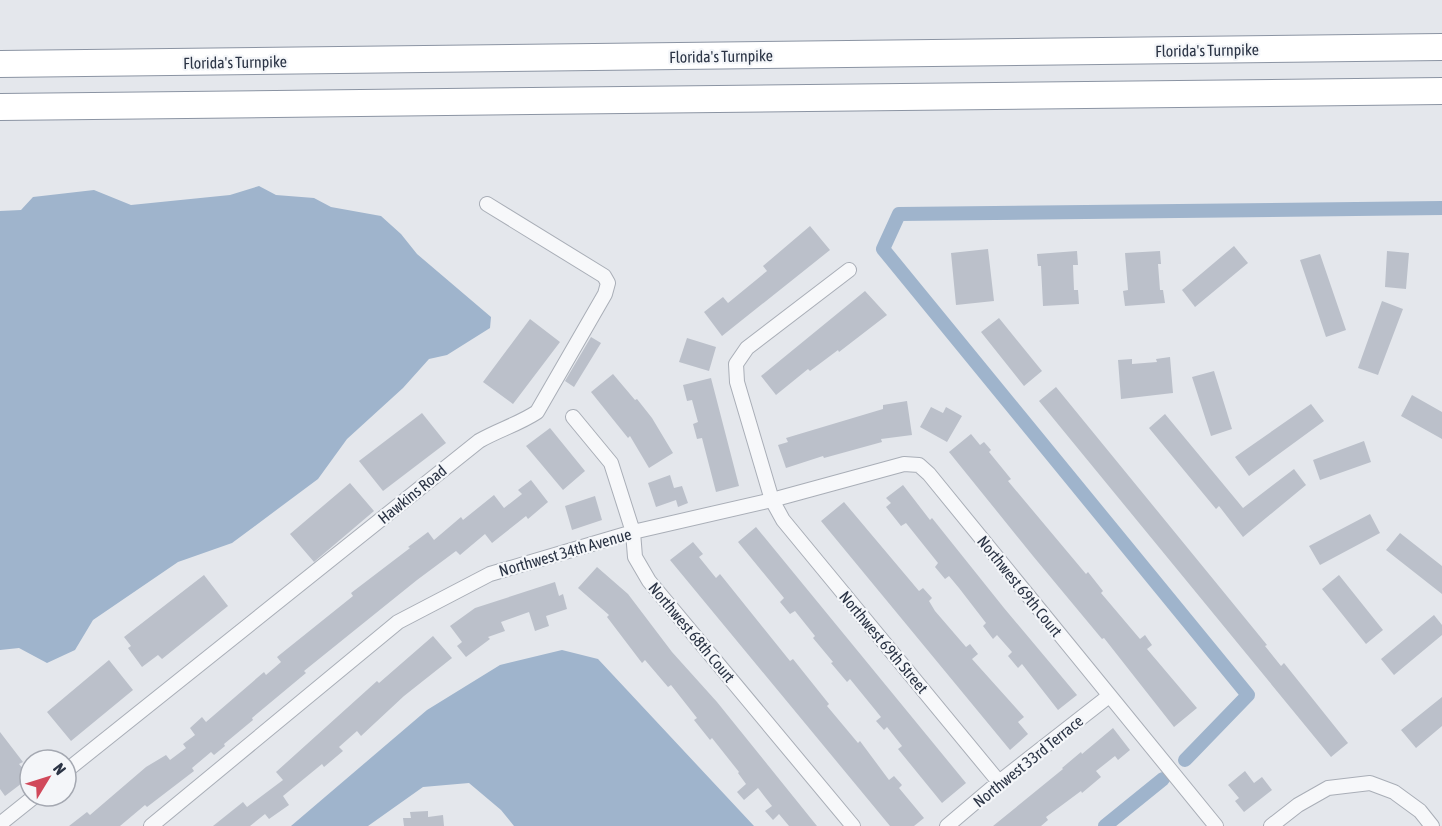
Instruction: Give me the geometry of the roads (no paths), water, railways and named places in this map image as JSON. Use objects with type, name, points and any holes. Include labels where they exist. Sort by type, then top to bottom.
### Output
[{"type":"highway","name":"Florida's Turnpike","points":[[0,64],[1442,47]]},
{"type":"highway","points":[[0,107],[1442,91]]},
{"type":"street","name":"Hawkins Road","points":[[78,761],[479,441],[537,412],[605,294],[608,283],[604,276],[487,204]]},
{"type":"street","points":[[772,500],[737,382],[736,364],[747,348],[849,270]]},
{"type":"street","name":"Northwest 68th Court","points":[[573,417],[611,463],[633,532],[635,557],[650,581],[853,826]]},
{"type":"street","name":"Northwest 69th Court","points":[[772,500],[903,464],[918,465],[929,474],[1216,826]]},
{"type":"street","name":"Northwest 34th Avenue","points":[[151,826],[398,622],[490,574],[633,532],[772,500]]},
{"type":"street","name":"Northwest 69th Street","points":[[772,500],[790,529],[999,782]]},
{"type":"street","name":"Northwest 33rd Terrace","points":[[947,826],[1109,696]]},
{"type":"street","points":[[1271,826],[1328,788],[1370,783],[1394,792],[1420,811],[1432,826]]},
{"type":"street","points":[[0,824],[20,808]]},
{"type":"water","points":[[259,186],[276,195],[314,198],[331,207],[381,216],[401,234],[417,254],[491,317],[490,328],[447,355],[429,359],[403,388],[347,439],[318,479],[232,543],[178,562],[93,620],[75,650],[47,663],[19,648],[0,650],[0,211],[21,210],[33,197],[94,190],[131,205],[230,195]]},
{"type":"water","points":[[562,650],[598,659],[754,826],[514,826],[501,810],[469,783],[423,787],[368,826],[291,826],[427,710],[500,665]]},
{"type":"waterway","points":[[1185,760],[1248,695],[883,249],[899,214],[1442,208]]},
{"type":"waterway","points":[[1105,826],[1163,779]]}]
